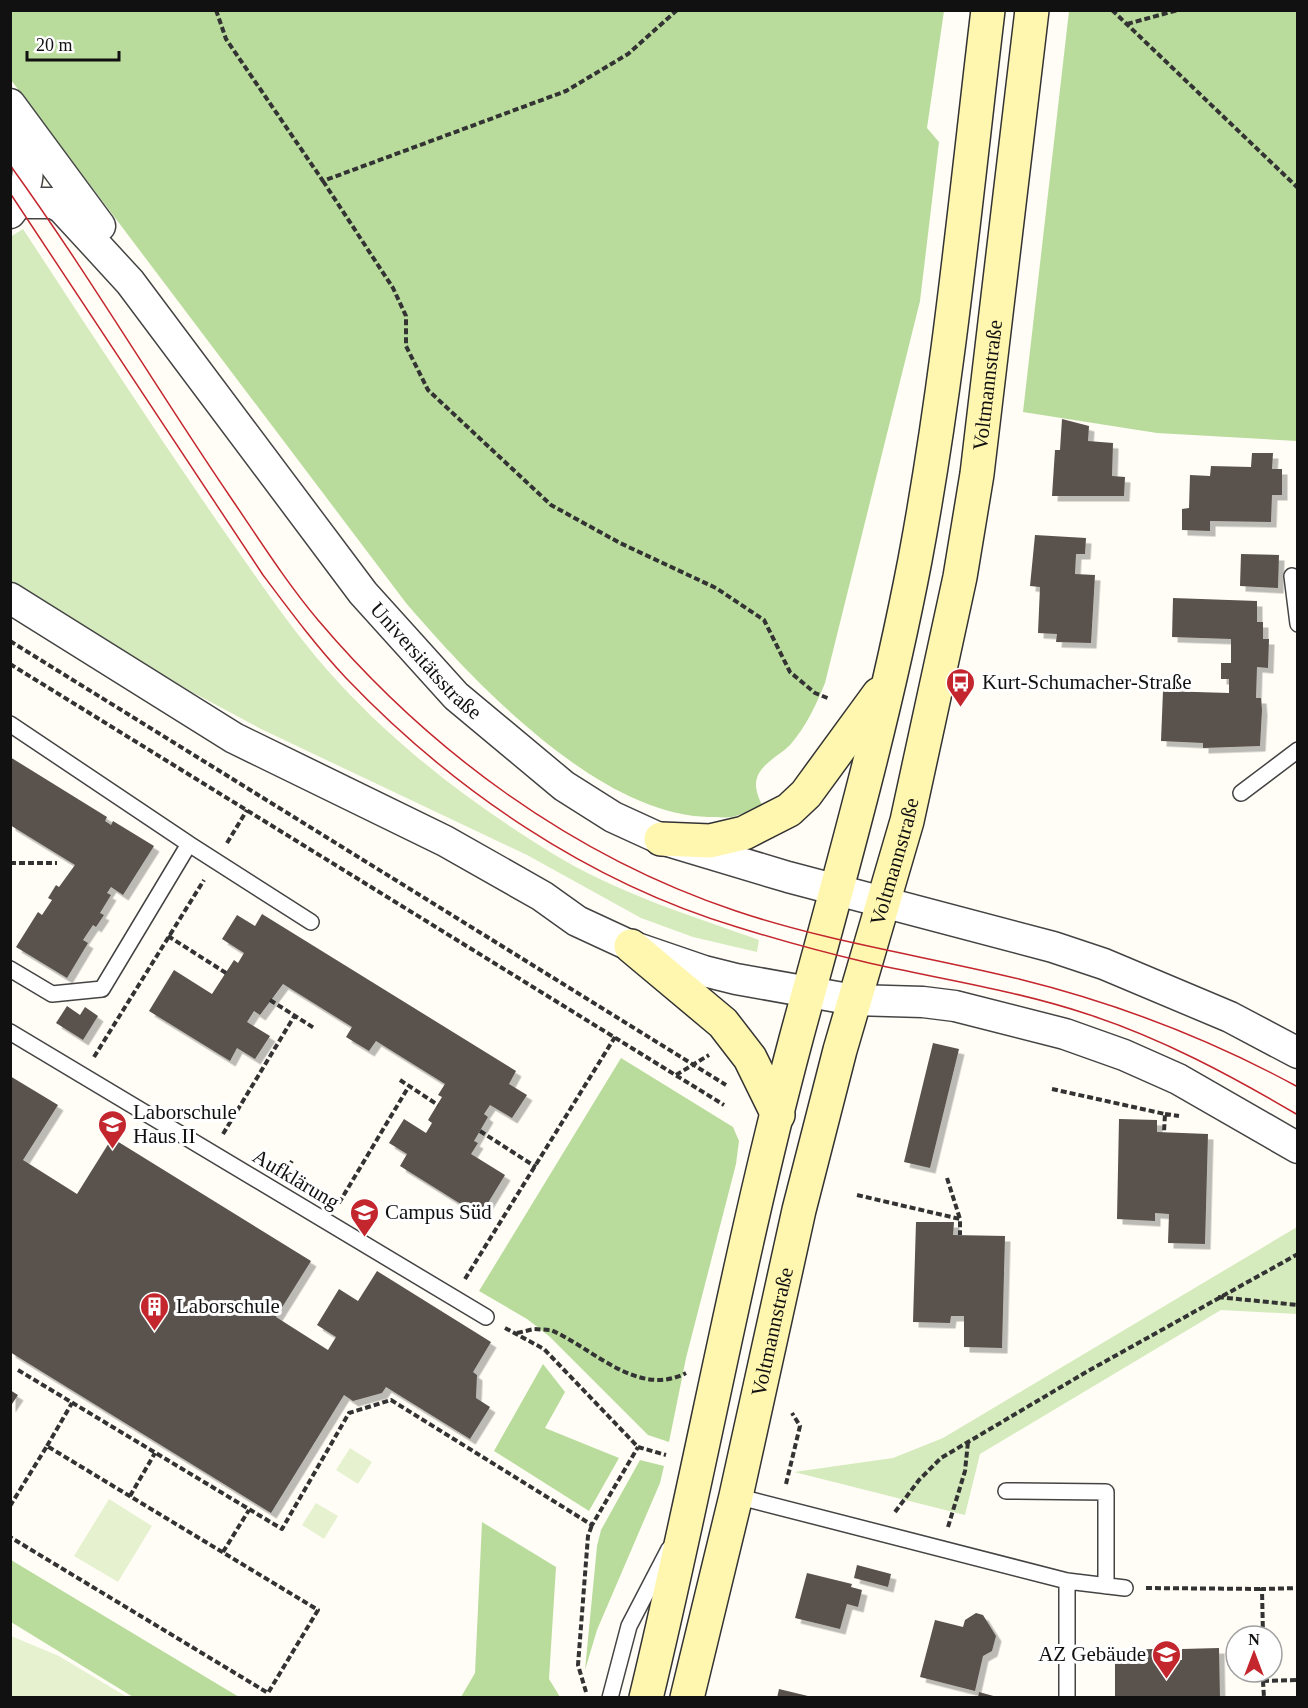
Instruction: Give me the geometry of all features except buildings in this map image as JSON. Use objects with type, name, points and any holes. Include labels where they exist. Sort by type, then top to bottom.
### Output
[{"type":"street","name":"Voltmannstraße","points":[[646,1698],[717,1374],[778,1115],[838,890],[889,680],[915,561],[940,414],[988,10]]},
{"type":"street","name":"Voltmannstraße","points":[[687,1698],[736,1496],[799,1209],[854,1000],[884,902],[927,735],[962,566],[977,474],[1032,10]]},
{"type":"street","name":"Universitätsstraße","points":[[10,104],[103,230],[130,282]]},
{"type":"street","points":[[10,126],[28,157],[25,184],[14,208]]},
{"type":"street","name":"Universitätsstraße","points":[[14,208],[52,203],[62,208],[130,282],[363,593],[456,696],[564,786],[613,817],[661,839],[723,859],[838,890]]},
{"type":"street","points":[[10,598],[234,738],[445,841],[542,896],[577,921],[631,946],[704,972],[809,994],[854,1000],[923,1002],[955,1006],[1065,1034],[1124,1054],[1179,1079],[1298,1148]]},
{"type":"street","points":[[661,839],[710,841],[744,833],[789,810],[806,794],[889,680]]},
{"type":"street","points":[[838,890],[1053,947],[1104,964],[1230,1017],[1298,1053]]},
{"type":"street","points":[[631,946],[723,1023],[750,1058],[778,1115]]},
{"type":"lane","points":[[1292,576],[1298,624]]},
{"type":"lane","points":[[10,724],[189,844],[312,922]]},
{"type":"lane","points":[[1241,793],[1298,750]]},
{"type":"lane","points":[[10,969],[52,994],[102,989],[189,844]]},
{"type":"lane","name":"Aufklärung","points":[[10,1032],[486,1317]]},
{"type":"lane","points":[[1006,1491],[1106,1492],[1106,1586]]},
{"type":"lane","points":[[736,1496],[1067,1581],[1125,1588]]},
{"type":"lane","points":[[610,1698],[629,1626],[687,1514]]},
{"type":"lane","points":[[1067,1581],[1067,1698]]},
{"type":"path","points":[[216,10],[226,39],[393,288],[406,316],[406,346],[428,390],[551,505],[620,543],[716,588],[764,620],[790,672],[815,693],[830,699]]},
{"type":"path","points":[[323,181],[566,91],[628,54],[677,10]]},
{"type":"path","points":[[1112,10],[1298,188]]},
{"type":"path","points":[[1127,24],[1178,10]]},
{"type":"path","points":[[10,641],[732,1088]]},
{"type":"path","points":[[11,666],[724,1105]]},
{"type":"path","points":[[82,1075],[247,810]]},
{"type":"path","points":[[10,863],[57,863]]},
{"type":"path","points":[[168,936],[226,973]]},
{"type":"path","points":[[270,1000],[314,1028]]},
{"type":"path","points":[[212,1152],[295,1015]]},
{"type":"path","points":[[453,1297],[615,1037]]},
{"type":"path","points":[[676,1075],[693,1064]]},
{"type":"path","points":[[400,1080],[438,1105]]},
{"type":"path","points":[[328,1222],[409,1086]]},
{"type":"path","points":[[1052,1089],[1165,1114],[1164,1132]]},
{"type":"path","points":[[480,1131],[536,1167]]},
{"type":"path","points":[[947,1178],[960,1219],[960,1235]]},
{"type":"path","points":[[857,1195],[960,1219]]},
{"type":"path","points":[[885,1509],[896,1512],[919,1480],[941,1458],[1218,1297],[1298,1254]]},
{"type":"path","points":[[1218,1297],[1244,1302],[1298,1305]]},
{"type":"path","points":[[486,1317],[544,1349],[639,1447],[666,1455]]},
{"type":"path","points":[[516,1334],[534,1329],[551,1330],[643,1380],[672,1380],[693,1368]]},
{"type":"path","points":[[18,1370],[282,1528],[349,1413],[391,1400],[592,1525]]},
{"type":"path","points":[[10,1506],[72,1403]]},
{"type":"path","points":[[786,1485],[800,1426],[792,1413]]},
{"type":"path","points":[[948,1527],[965,1471],[968,1442]]},
{"type":"path","points":[[10,1537],[268,1693],[318,1610],[47,1446]]},
{"type":"path","points":[[586,1692],[578,1665],[588,1536],[592,1525],[639,1447]]},
{"type":"path","points":[[130,1496],[155,1453]]},
{"type":"path","points":[[778,1482],[797,1487]]},
{"type":"path","points":[[223,1552],[249,1510]]},
{"type":"path","points":[[1125,1588],[1298,1588]]},
{"type":"path","points":[[1262,1589],[1263,1624]]},
{"type":"green space","points":[[11,11],[944,11],[927,128],[939,142],[920,301],[825,683],[796,738],[759,773],[756,788],[762,805],[732,817],[709,817],[667,810],[624,794],[582,769],[541,739],[466,669],[406,603],[11,80]]},
{"type":"green space","points":[[1069,11],[1297,11],[1297,441],[1157,433],[1023,412]]},
{"type":"green space","points":[[23,229],[169,451],[262,586],[307,646],[363,708],[413,754],[466,796],[550,852],[626,891],[759,940],[757,952],[693,937],[641,918],[527,855],[261,729],[192,692],[11,583],[10,237]]},
{"type":"green space","points":[[621,1058],[733,1127],[739,1141],[736,1164],[686,1358],[669,1442],[648,1435],[549,1336],[527,1319],[479,1291]]},
{"type":"green space","points":[[1297,1227],[1297,1314],[1221,1310],[980,1454],[965,1515],[794,1472],[893,1458],[943,1438]]},
{"type":"green space","points":[[543,1364],[565,1392],[545,1428],[619,1458],[589,1511],[494,1451]]},
{"type":"green space","points":[[350,1448],[372,1462],[358,1484],[336,1470]]},
{"type":"green space","points":[[640,1460],[664,1466],[660,1483],[597,1630],[585,1670],[597,1546],[601,1530]]},
{"type":"green space","points":[[109,1499],[152,1526],[118,1582],[74,1556]]},
{"type":"green space","points":[[316,1503],[338,1516],[324,1539],[302,1525]]},
{"type":"green space","points":[[482,1522],[556,1567],[549,1679],[560,1697],[461,1697],[475,1673]]},
{"type":"green space","points":[[10,1560],[239,1697],[133,1697],[11,1622]]},
{"type":"green space","points":[[11,1636],[59,1656],[127,1697],[11,1697]]},
{"type":"tram line","points":[[10,165],[67,247],[231,498],[306,606],[361,668],[407,713],[507,794],[561,829],[617,861],[676,888],[736,911],[841,940],[1019,979],[1091,999],[1197,1038],[1298,1087]]},
{"type":"tram line","points":[[10,193],[263,575],[293,615],[335,666],[387,719],[477,794],[526,828],[576,858],[628,885],[682,908],[737,927],[817,950],[1005,991],[1087,1014],[1142,1034],[1195,1058],[1298,1115]]},
{"type":"place","name":"Kurt-Schumacher-Straße","points":[[961,708]]},
{"type":"place","name":"Laborschule Haus II","points":[[112,1150]]},
{"type":"place","name":"Campus Süd","points":[[364,1238]]},
{"type":"place","name":"Laborschule","points":[[155,1332]]},
{"type":"place","name":"AZ Gebäude","points":[[1167,1680]]}]
